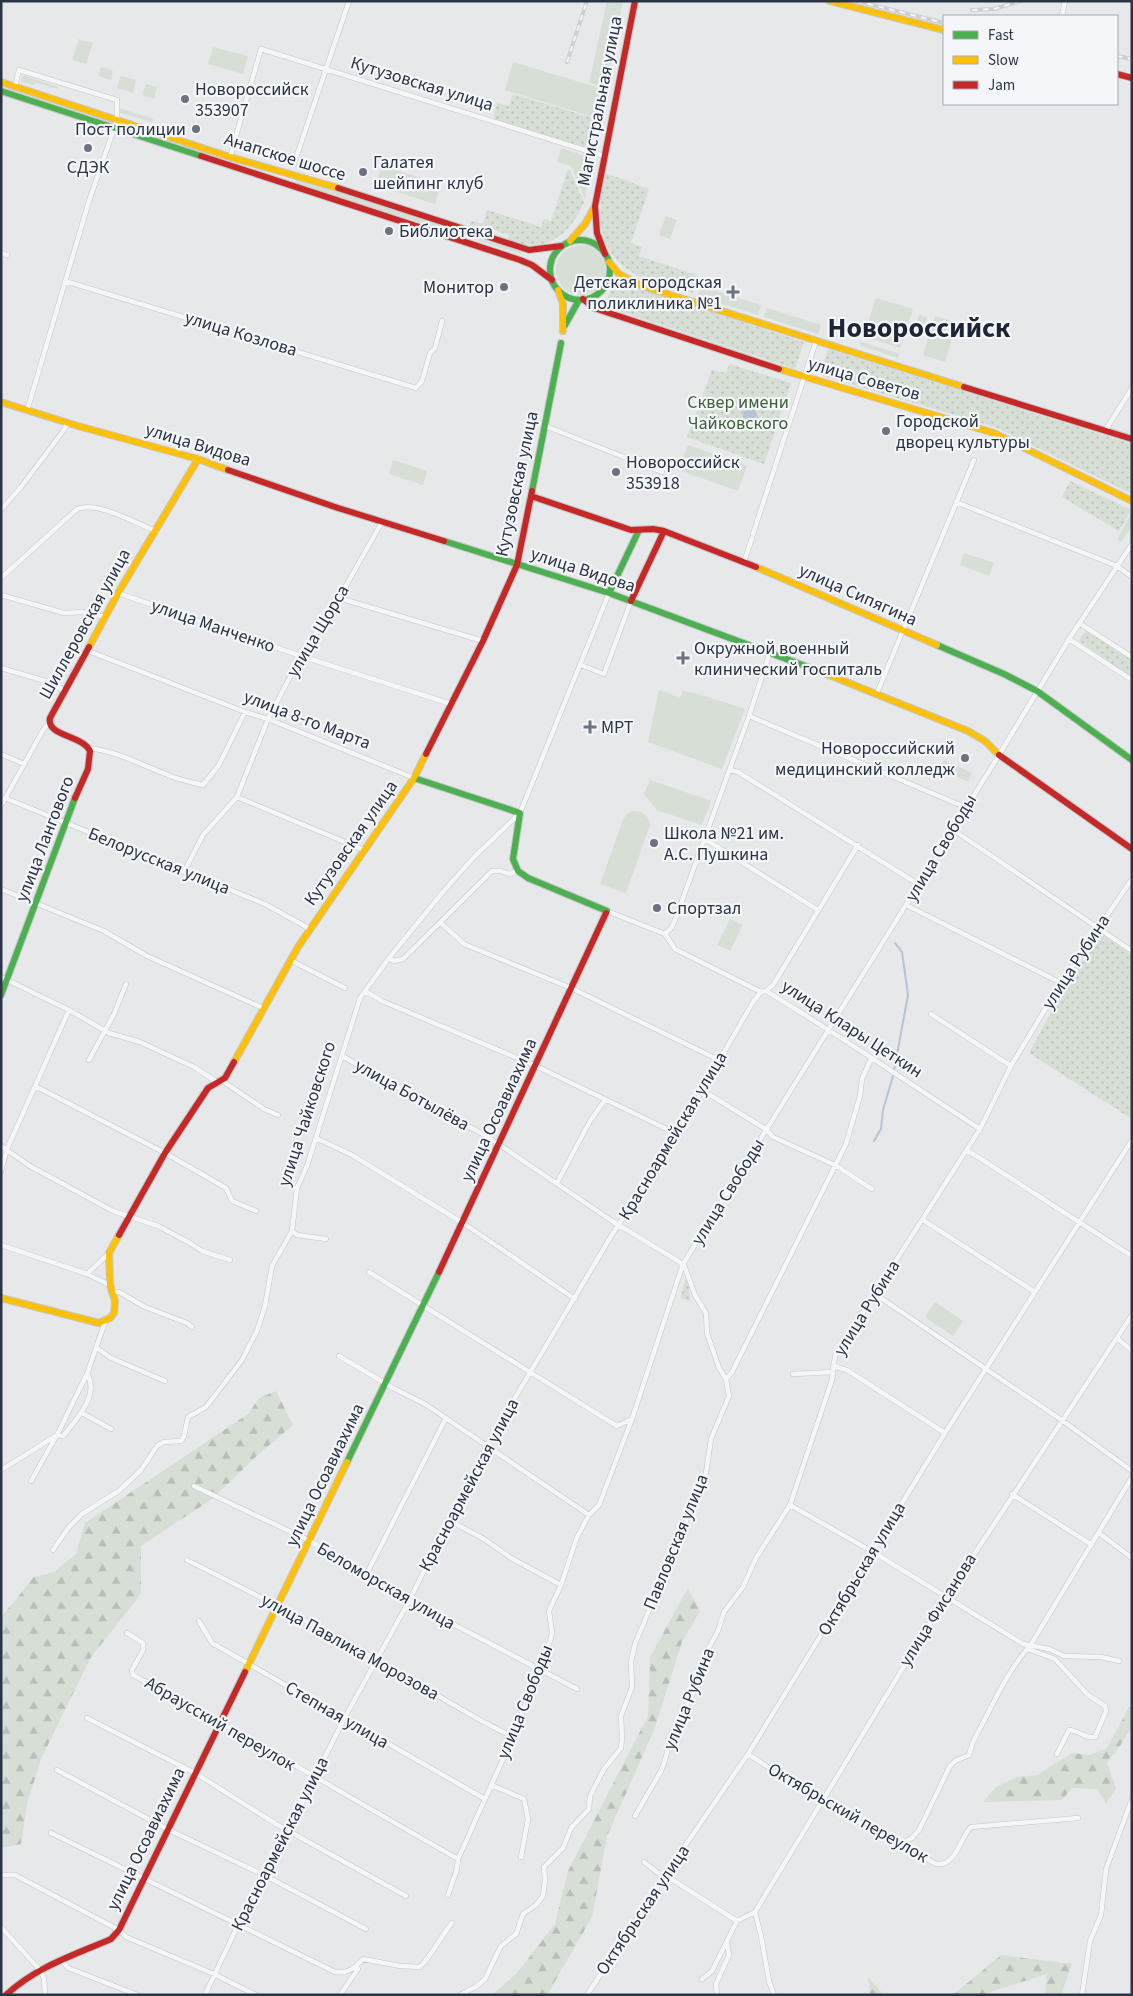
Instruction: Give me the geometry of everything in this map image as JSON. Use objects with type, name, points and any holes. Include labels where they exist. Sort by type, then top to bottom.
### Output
[{"type":"main road","name":"Магистральная улица","points":[[605,254],[597,233],[595,206],[635,1]]},
{"type":"main road","points":[[830,1],[943,30]]},
{"type":"main road","points":[[1118,74],[1132,78]]},
{"type":"main road","name":"Анапское шоссе","points":[[1,82],[230,157],[294,177],[345,190],[529,250],[548,249],[564,245]]},
{"type":"main road","name":"Анапское шоссе","points":[[1,91],[520,260],[532,265],[552,280]]},
{"type":"main road","name":"Магистральная улица","points":[[564,245],[586,224],[595,206]]},
{"type":"main road","points":[[558,290],[564,295],[581,300],[597,294],[606,284],[610,270],[609,262],[605,254],[591,242],[579,240],[564,245],[551,262],[552,280],[563,304],[564,328],[581,300]]},
{"type":"main road","name":"улица Советов","points":[[609,262],[619,274],[642,286],[1132,439]]},
{"type":"main road","name":"улица Советов","points":[[581,300],[594,308],[629,321],[805,378],[994,433],[1132,500]]},
{"type":"main road","name":"Кутузовская улица","points":[[105,1322],[114,1313],[115,1301],[110,1285],[109,1253],[128,1217],[165,1153],[208,1088],[225,1078],[290,960],[310,928],[414,778],[483,641],[517,565],[561,343]]},
{"type":"main road","name":"улица Видова","points":[[1,402],[67,423],[198,459],[382,522],[609,593],[877,693],[985,740],[999,755],[1132,849]]},
{"type":"main road","name":"Шиллеровская улица","points":[[49,723],[64,691],[118,593],[198,459]]},
{"type":"main road","points":[[531,496],[631,530],[639,530]]},
{"type":"main road","name":"улица Сипягина","points":[[639,530],[653,529],[664,531],[744,562],[1004,674],[1037,691],[1132,760]]},
{"type":"main road","name":"улица Чайковского","points":[[609,593],[639,530]]},
{"type":"main road","points":[[631,601],[664,531]]},
{"type":"main road","points":[[49,723],[55,731],[84,743],[90,748]]},
{"type":"main road","name":"улица Лангового","points":[[1,995],[4,978],[36,902],[64,823],[87,770],[91,756],[90,748]]},
{"type":"main road","name":"улица 8-го Марта","points":[[414,778],[520,813]]},
{"type":"main road","points":[[518,871],[513,859],[520,813]]},
{"type":"main road","name":"улица Клары Цеткин","points":[[518,871],[528,878],[607,911]]},
{"type":"main road","name":"улица Осоавиахима","points":[[6,1995],[39,1969],[111,1939],[118,1930],[386,1384],[463,1223],[607,911]]},
{"type":"main road","points":[[1,1298],[99,1323],[105,1322]]},
{"type":"street","points":[[294,164],[349,1]]},
{"type":"street","points":[[1062,15],[1065,1]]},
{"type":"street","name":"Кутузовская улица","points":[[230,157],[261,49],[604,156]]},
{"type":"street","points":[[15,86],[19,70],[117,100],[117,120],[65,281],[27,411]]},
{"type":"street","points":[[1,253],[7,255]]},
{"type":"street","name":"улица Козлова","points":[[65,281],[416,388],[422,381],[430,353],[435,348],[442,321]]},
{"type":"street","points":[[744,562],[816,340]]},
{"type":"street","points":[[1106,431],[1132,388]]},
{"type":"street","points":[[1,510],[21,487],[64,430],[67,423]]},
{"type":"street","points":[[545,426],[662,472]]},
{"type":"street","points":[[877,693],[974,460]]},
{"type":"street","points":[[956,502],[1116,566],[1132,576]]},
{"type":"street","points":[[1,578],[77,509],[86,506],[106,511],[156,532]]},
{"type":"street","name":"улица Щорса","points":[[184,872],[203,835],[237,797],[268,719],[301,656],[338,598],[382,522]]},
{"type":"street","name":"улица Свободы","points":[[448,1895],[457,1869],[458,1859],[513,1736],[551,1638],[549,1611],[561,1585],[577,1537],[589,1515],[599,1505],[632,1419],[683,1264],[999,755],[1068,638],[1132,544]]},
{"type":"street","name":"улица Манченко","points":[[118,593],[301,656],[451,704]]},
{"type":"street","name":"улица Чайковского","points":[[53,1550],[68,1528],[82,1514],[120,1490],[141,1470],[157,1446],[164,1442],[181,1441],[188,1417],[206,1406],[242,1360],[257,1331],[266,1306],[272,1266],[292,1231],[298,1188],[308,1166],[360,998],[389,958],[448,886],[520,813],[609,593]]},
{"type":"street","points":[[1,595],[64,613],[84,612],[105,617]]},
{"type":"street","points":[[338,598],[483,641]]},
{"type":"street","points":[[581,665],[604,674],[631,601]]},
{"type":"street","points":[[1079,623],[1132,657]]},
{"type":"street","points":[[1068,638],[1132,680]]},
{"type":"street","name":"улица 8-го Марта","points":[[86,650],[245,712],[268,719],[414,778]]},
{"type":"street","points":[[665,934],[672,927],[675,920],[750,716],[770,652]]},
{"type":"street","points":[[1,668],[52,683],[64,691]]},
{"type":"street","points":[[90,748],[105,750],[169,776],[203,785],[219,764],[245,712]]},
{"type":"street","points":[[750,716],[965,807]]},
{"type":"street","name":"Шиллеровская улица","points":[[1,806],[49,723]]},
{"type":"street","points":[[1,754],[24,764]]},
{"type":"street","points":[[730,770],[738,772],[918,884]]},
{"type":"street","points":[[237,797],[364,850]]},
{"type":"street","name":"Белорусская улица","points":[[5,798],[265,904],[310,928]]},
{"type":"street","points":[[952,829],[1132,951]]},
{"type":"street","points":[[705,839],[818,910]]},
{"type":"street","name":"Красноармейская улица","points":[[206,1995],[238,1924],[288,1831],[344,1719],[409,1601],[487,1445],[618,1225],[677,1134],[752,1002],[773,984],[858,846]]},
{"type":"street","points":[[389,958],[394,961],[403,959],[492,871],[509,874],[518,871]]},
{"type":"street","name":"улица Рубина","points":[[635,1816],[665,1760],[672,1732],[701,1679],[698,1672],[700,1664],[718,1631],[724,1612],[743,1587],[756,1558],[790,1504],[832,1380],[835,1356],[980,1130],[1011,1066],[1061,983],[1132,878]]},
{"type":"street","points":[[1,889],[104,931],[147,956],[264,1008]]},
{"type":"street","points":[[906,905],[1061,983]]},
{"type":"street","name":"улица Клары Цеткин","points":[[607,911],[665,934],[675,949],[764,992],[830,1029],[871,1059],[980,1130]]},
{"type":"street","points":[[441,923],[464,944],[571,988],[719,1060]]},
{"type":"street","points":[[290,960],[345,988]]},
{"type":"street","points":[[4,978],[105,1030],[140,1042],[185,1063],[219,1081],[264,1109],[278,1115]]},
{"type":"street","points":[[89,1060],[126,984]]},
{"type":"street","points":[[365,991],[382,1001],[536,1066],[677,1134]]},
{"type":"street","points":[[1,1171],[6,1149],[69,1010]]},
{"type":"street","points":[[931,1014],[1011,1066]]},
{"type":"street","name":"улица Ботылёва","points":[[342,1056],[488,1137],[618,1225],[683,1264]]},
{"type":"street","points":[[683,1264],[695,1295],[706,1313],[707,1333],[719,1368],[726,1379],[732,1372],[846,1144],[860,1096],[862,1079],[871,1059]]},
{"type":"street","points":[[35,1086],[165,1153],[226,1188],[232,1201],[256,1211]]},
{"type":"street","points":[[702,1090],[767,1130],[773,1137],[834,1165],[872,1189]]},
{"type":"street","points":[[557,1183],[590,1121],[605,1100]]},
{"type":"street","points":[[316,1138],[352,1155],[463,1223],[575,1299]]},
{"type":"street","name":"Октябрьская улица","points":[[587,1995],[665,1875],[748,1754],[944,1433],[1132,1140]]},
{"type":"street","points":[[1,1146],[30,1166],[113,1211],[158,1226],[202,1251],[230,1260]]},
{"type":"street","points":[[967,1150],[1132,1256]]},
{"type":"street","points":[[923,1220],[1035,1292]]},
{"type":"street","points":[[292,1231],[297,1235],[326,1239]]},
{"type":"street","points":[[1,1245],[87,1274],[110,1285]]},
{"type":"street","points":[[87,1274],[109,1253]]},
{"type":"street","points":[[369,1272],[617,1426],[632,1419]]},
{"type":"street","points":[[113,1292],[119,1292],[145,1307],[187,1323],[192,1327]]},
{"type":"street","points":[[875,1294],[1063,1421],[1132,1471]]},
{"type":"street","name":"улица Фисанова","points":[[755,1912],[820,1801],[946,1597],[1132,1314]]},
{"type":"street","points":[[31,1481],[87,1374],[105,1322]]},
{"type":"street","points":[[1117,1338],[1132,1351]]},
{"type":"street","points":[[97,1348],[111,1358],[165,1382]]},
{"type":"street","points":[[339,1356],[386,1384],[425,1404],[589,1515]]},
{"type":"street","points":[[793,1374],[833,1369],[847,1370],[944,1433]]},
{"type":"street","points":[[57,1434],[63,1436],[82,1413],[92,1389],[91,1381],[87,1374]]},
{"type":"street","name":"Павловская улица","points":[[460,1995],[477,1986],[485,1979],[501,1946],[516,1934],[523,1914],[536,1905],[543,1896],[544,1867],[563,1848],[571,1828],[589,1809],[590,1796],[604,1769],[621,1748],[621,1716],[632,1686],[631,1662],[634,1644],[706,1473],[711,1439],[729,1396],[726,1379]]},
{"type":"street","points":[[82,1413],[111,1429]]},
{"type":"street","points":[[366,1575],[446,1418]]},
{"type":"street","points":[[1,1470],[57,1434]]},
{"type":"street","points":[[901,1844],[912,1838],[919,1830],[950,1766],[955,1761],[969,1754],[977,1734],[1022,1654],[1029,1647],[1132,1477]]},
{"type":"street","name":"Беломорская улица","points":[[194,1486],[310,1542],[409,1601],[538,1671],[576,1689]]},
{"type":"street","points":[[1012,1494],[1092,1545]]},
{"type":"street","points":[[790,1504],[873,1552],[1023,1644],[1055,1659],[1088,1695],[1105,1706],[1106,1710],[1095,1737],[1091,1738],[1074,1730],[1069,1730],[1057,1754]]},
{"type":"street","points":[[448,1520],[484,1539],[511,1558],[561,1585]]},
{"type":"street","points":[[1099,1533],[1132,1558]]},
{"type":"street","name":"улица Павлика Морозова","points":[[187,1560],[278,1605],[487,1724],[513,1736]]},
{"type":"street","name":"Степная улица","points":[[199,1621],[212,1643],[485,1799]]},
{"type":"street","name":"Абраусский переулок","points":[[127,1633],[143,1643],[143,1650],[132,1670],[133,1675],[221,1722],[458,1859]]},
{"type":"street","points":[[1029,1647],[1049,1649],[1064,1656],[1100,1657],[1119,1662]]},
{"type":"street","points":[[87,1718],[195,1773],[288,1831],[406,1896]]},
{"type":"street","name":"Октябрьский переулок","points":[[748,1754],[820,1801],[936,1864],[942,1865],[951,1860],[971,1827],[1078,1818]]},
{"type":"street","points":[[57,1770],[168,1829],[264,1875],[366,1929]]},
{"type":"street","points":[[491,1786],[524,1800],[528,1819],[521,1858]]},
{"type":"street","points":[[1082,1995],[1090,1941],[1101,1915],[1106,1869],[1132,1799]]},
{"type":"street","points":[[51,1833],[335,1972],[343,1974],[363,1959],[420,1968],[433,1954],[441,1936],[452,1923]]},
{"type":"street","points":[[644,1862],[658,1873],[665,1875],[737,1920]]},
{"type":"street","points":[[1,1875],[16,1876],[126,1936],[214,1974],[256,1995]]},
{"type":"street","points":[[702,1979],[712,1971],[737,1920],[755,1912],[769,1981],[774,1995]]},
{"type":"street","points":[[1,1928],[39,1969],[44,1978],[46,1995]]},
{"type":"street","points":[[716,1995],[716,1984],[729,1955],[726,1943]]},
{"type":"street","points":[[61,1960],[68,1968],[138,1995]]},
{"type":"street","points":[[340,1995],[358,1969],[356,1966]]},
{"type":"green space","points":[[607,1],[623,1],[606,88],[589,83]]},
{"type":"green space","points":[[79,39],[93,43],[86,64],[72,60]]},
{"type":"green space","points":[[213,47],[248,56],[243,74],[208,64]]},
{"type":"green space","points":[[513,62],[606,90],[597,118],[505,90]]},
{"type":"green space","points":[[101,67],[113,71],[111,80],[98,76]]},
{"type":"green space","points":[[23,75],[58,87],[57,89],[37,83],[33,85],[21,81]]},
{"type":"green space","points":[[121,76],[136,80],[133,93],[117,88]]},
{"type":"green space","points":[[146,84],[157,87],[154,99],[142,95]]},
{"type":"green space","points":[[513,94],[596,119],[588,148],[493,119],[497,103],[509,106]]},
{"type":"green space","points":[[119,108],[153,119],[152,122],[118,112]]},
{"type":"green space","points":[[561,148],[591,158],[585,199],[571,166],[557,162]]},
{"type":"green space","points":[[382,166],[441,184],[435,204],[375,185]]},
{"type":"green space","points":[[568,169],[584,202],[570,227],[556,239],[538,245],[528,245],[508,240],[509,235],[494,230],[493,234],[469,226],[471,221],[483,224],[487,210],[541,227],[544,219],[551,221]]},
{"type":"green space","points":[[605,173],[649,189],[631,243],[642,247],[639,256],[697,275],[693,293],[641,277],[626,268],[615,258],[607,246],[601,219],[600,205]]},
{"type":"green space","points":[[296,178],[521,252],[521,254],[295,184]]},
{"type":"green space","points":[[666,216],[677,220],[670,239],[659,235]]},
{"type":"green space","points":[[581,245],[591,247],[599,252],[604,260],[606,270],[604,280],[599,288],[591,293],[581,295],[571,293],[563,288],[558,280],[556,270],[558,260],[563,252],[571,247]]},
{"type":"green space","points":[[625,284],[804,342],[795,369],[613,309],[607,300],[611,289]]},
{"type":"green space","points":[[701,286],[761,305],[758,315],[697,296]]},
{"type":"green space","points":[[876,298],[913,309],[900,348],[864,336]]},
{"type":"green space","points":[[767,308],[821,325],[818,334],[764,317]]},
{"type":"green space","points":[[919,315],[927,317],[920,340],[911,338]]},
{"type":"green space","points":[[935,316],[957,323],[945,362],[923,355]]},
{"type":"green space","points":[[859,341],[900,354],[898,358],[861,346]]},
{"type":"green space","points":[[828,349],[1132,444],[1132,494],[995,427],[820,375]]},
{"type":"green space","name":"Сквер имени Чайковского","points":[[729,364],[791,383],[764,464],[687,437],[712,370],[726,373]]},
{"type":"green space","points":[[688,445],[747,466],[738,491],[679,470]]},
{"type":"green space","points":[[393,460],[427,471],[423,485],[389,474]]},
{"type":"green space","points":[[1070,481],[1131,510],[1119,531],[1062,497]]},
{"type":"green space","points":[[1132,512],[1132,526],[1121,542],[1117,540]]},
{"type":"green space","points":[[964,553],[994,563],[989,576],[960,565]]},
{"type":"green space","points":[[1086,630],[1132,660],[1132,677],[1079,641]]},
{"type":"green space","points":[[659,690],[680,698],[683,691],[695,693],[745,709],[722,769],[648,742]]},
{"type":"green space","points":[[944,760],[972,773],[968,782],[939,769]]},
{"type":"green space","points":[[650,780],[711,801],[702,825],[657,810],[644,794]]},
{"type":"green space","points":[[633,811],[645,815],[650,825],[626,893],[600,884],[623,820],[627,814]]},
{"type":"green space","points":[[730,919],[743,925],[730,951],[717,945]]},
{"type":"green space","points":[[1102,935],[1132,955],[1132,1119],[1029,1053],[1067,983]]},
{"type":"green space","points":[[686,1278],[688,1278],[690,1301],[680,1298]]},
{"type":"green space","points":[[935,1302],[963,1321],[953,1336],[925,1317]]},
{"type":"green space","points":[[276,1391],[293,1425],[260,1453],[212,1499],[141,1546],[141,1594],[91,1657],[41,1759],[27,1804],[21,1844],[1,1848],[1,1615],[3,1615],[34,1577],[54,1572],[76,1554],[85,1523],[248,1414],[259,1398]]},
{"type":"green space","points":[[688,1588],[700,1611],[682,1642],[654,1730],[607,1836],[592,1917],[547,1995],[492,1995],[517,1973],[555,1924],[568,1871],[648,1716],[650,1657]]},
{"type":"green space","points":[[1129,1707],[1132,1707],[1131,1728],[1107,1762],[1116,1789],[1106,1803],[1097,1789],[1072,1788],[1062,1800],[983,1802],[996,1787],[1017,1777],[1037,1775],[1072,1753],[1089,1755],[1107,1748]]},
{"type":"green space","points":[[1001,1955],[1072,1964],[1061,1995],[1045,1995],[1047,1974],[981,1995],[953,1995]]},
{"type":"green space","points":[[868,1977],[884,1995],[870,1995]]},
{"type":"water","points":[[747,408],[753,408],[757,415],[753,422],[747,422],[743,418],[743,412]]},
{"type":"waterway","points":[[874,1141],[881,1129],[883,1110],[893,1076],[908,995],[902,952],[895,943]]},
{"type":"railway","points":[[567,62],[587,1]]},
{"type":"railway","points":[[857,1],[943,23]]},
{"type":"railway","points":[[972,10],[994,9],[1020,1]]},
{"type":"railway","points":[[1118,56],[1132,59]]},
{"type":"traffic: fast","points":[[1,91],[201,156]]},
{"type":"traffic: fast","points":[[580,240],[597,245],[605,253],[610,270],[605,287],[597,295],[580,300],[563,295],[555,287],[550,270],[555,253],[563,245],[580,240]]},
{"type":"traffic: fast","points":[[565,325],[579,300]]},
{"type":"traffic: fast","points":[[532,491],[561,343]]},
{"type":"traffic: fast","points":[[609,593],[639,530]]},
{"type":"traffic: fast","points":[[444,541],[609,593],[824,673]]},
{"type":"traffic: fast","points":[[937,645],[1004,674],[1037,691],[1132,760]]},
{"type":"traffic: fast","points":[[414,778],[520,813],[513,859],[518,871],[528,878],[607,911],[606,913]]},
{"type":"traffic: fast","points":[[1,995],[75,798]]},
{"type":"traffic: fast","points":[[347,1462],[439,1272]]},
{"type":"traffic: slow","points":[[830,1],[943,30]]},
{"type":"traffic: slow","points":[[1,82],[230,157],[338,188]]},
{"type":"traffic: slow","points":[[570,241],[585,224],[594,208]]},
{"type":"traffic: slow","points":[[609,262],[619,274],[642,286],[964,387]]},
{"type":"traffic: slow","points":[[558,290],[563,304],[563,331]]},
{"type":"traffic: slow","points":[[779,369],[994,433],[1132,501]]},
{"type":"traffic: slow","points":[[1,402],[78,426],[198,459],[228,470]]},
{"type":"traffic: slow","points":[[89,647],[118,593],[198,459]]},
{"type":"traffic: slow","points":[[756,567],[937,645]]},
{"type":"traffic: slow","points":[[824,673],[968,731],[985,741],[999,755]]},
{"type":"traffic: slow","points":[[234,1062],[298,947],[414,778],[426,754]]},
{"type":"traffic: slow","points":[[1,1298],[99,1323],[110,1318],[114,1313],[115,1301],[110,1285],[109,1253],[119,1235]]},
{"type":"traffic: slow","points":[[245,1672],[347,1462]]},
{"type":"traffic: jam","points":[[605,254],[597,233],[595,206],[635,1]]},
{"type":"traffic: jam","points":[[1118,74],[1132,78]]},
{"type":"traffic: jam","points":[[201,156],[520,260],[532,265],[552,280]]},
{"type":"traffic: jam","points":[[338,188],[529,250],[561,246]]},
{"type":"traffic: jam","points":[[583,299],[594,308],[779,369]]},
{"type":"traffic: jam","points":[[964,387],[1132,439]]},
{"type":"traffic: jam","points":[[228,470],[338,508],[444,541]]},
{"type":"traffic: jam","points":[[426,754],[483,641],[517,565],[532,491]]},
{"type":"traffic: jam","points":[[531,496],[631,530],[653,529],[664,531],[756,567]]},
{"type":"traffic: jam","points":[[631,601],[664,531]]},
{"type":"traffic: jam","points":[[75,798],[88,769],[90,751],[80,742],[53,728],[50,724],[50,718],[89,647]]},
{"type":"traffic: jam","points":[[999,755],[1132,849]]},
{"type":"traffic: jam","points":[[439,1272],[606,913]]},
{"type":"traffic: jam","points":[[119,1235],[165,1153],[208,1088],[225,1078],[234,1062]]},
{"type":"traffic: jam","points":[[6,1995],[43,1969],[111,1939],[119,1930],[245,1672]]},
{"type":"place","name":"Новороссийск 353907","points":[[185,99]]},
{"type":"place","name":"Пост полиции","points":[[196,129]]},
{"type":"place","name":"СДЭК","points":[[88,148]]},
{"type":"place","name":"Галатея шейпинг клуб","points":[[363,172]]},
{"type":"place","name":"Библиотека","points":[[389,231]]},
{"type":"place","name":"Монитор","points":[[504,287]]},
{"type":"place","name":"Детская городская поликлиника №1","points":[[733,292]]},
{"type":"place","name":"Городской дворец культуры","points":[[886,431]]},
{"type":"place","name":"Новороссийск 353918","points":[[616,472]]},
{"type":"place","name":"Окружной военный клинический госпиталь","points":[[683,658]]},
{"type":"place","name":"МРТ","points":[[590,727]]},
{"type":"place","name":"Новороссийский медицинский колледж","points":[[965,758]]},
{"type":"place","name":"Школа №21 им. А.С. Пушкина","points":[[654,843]]},
{"type":"place","name":"Спортзал","points":[[657,908]]},
{"type":"district","name":"Новороссийск","points":[[919,328]]}]
